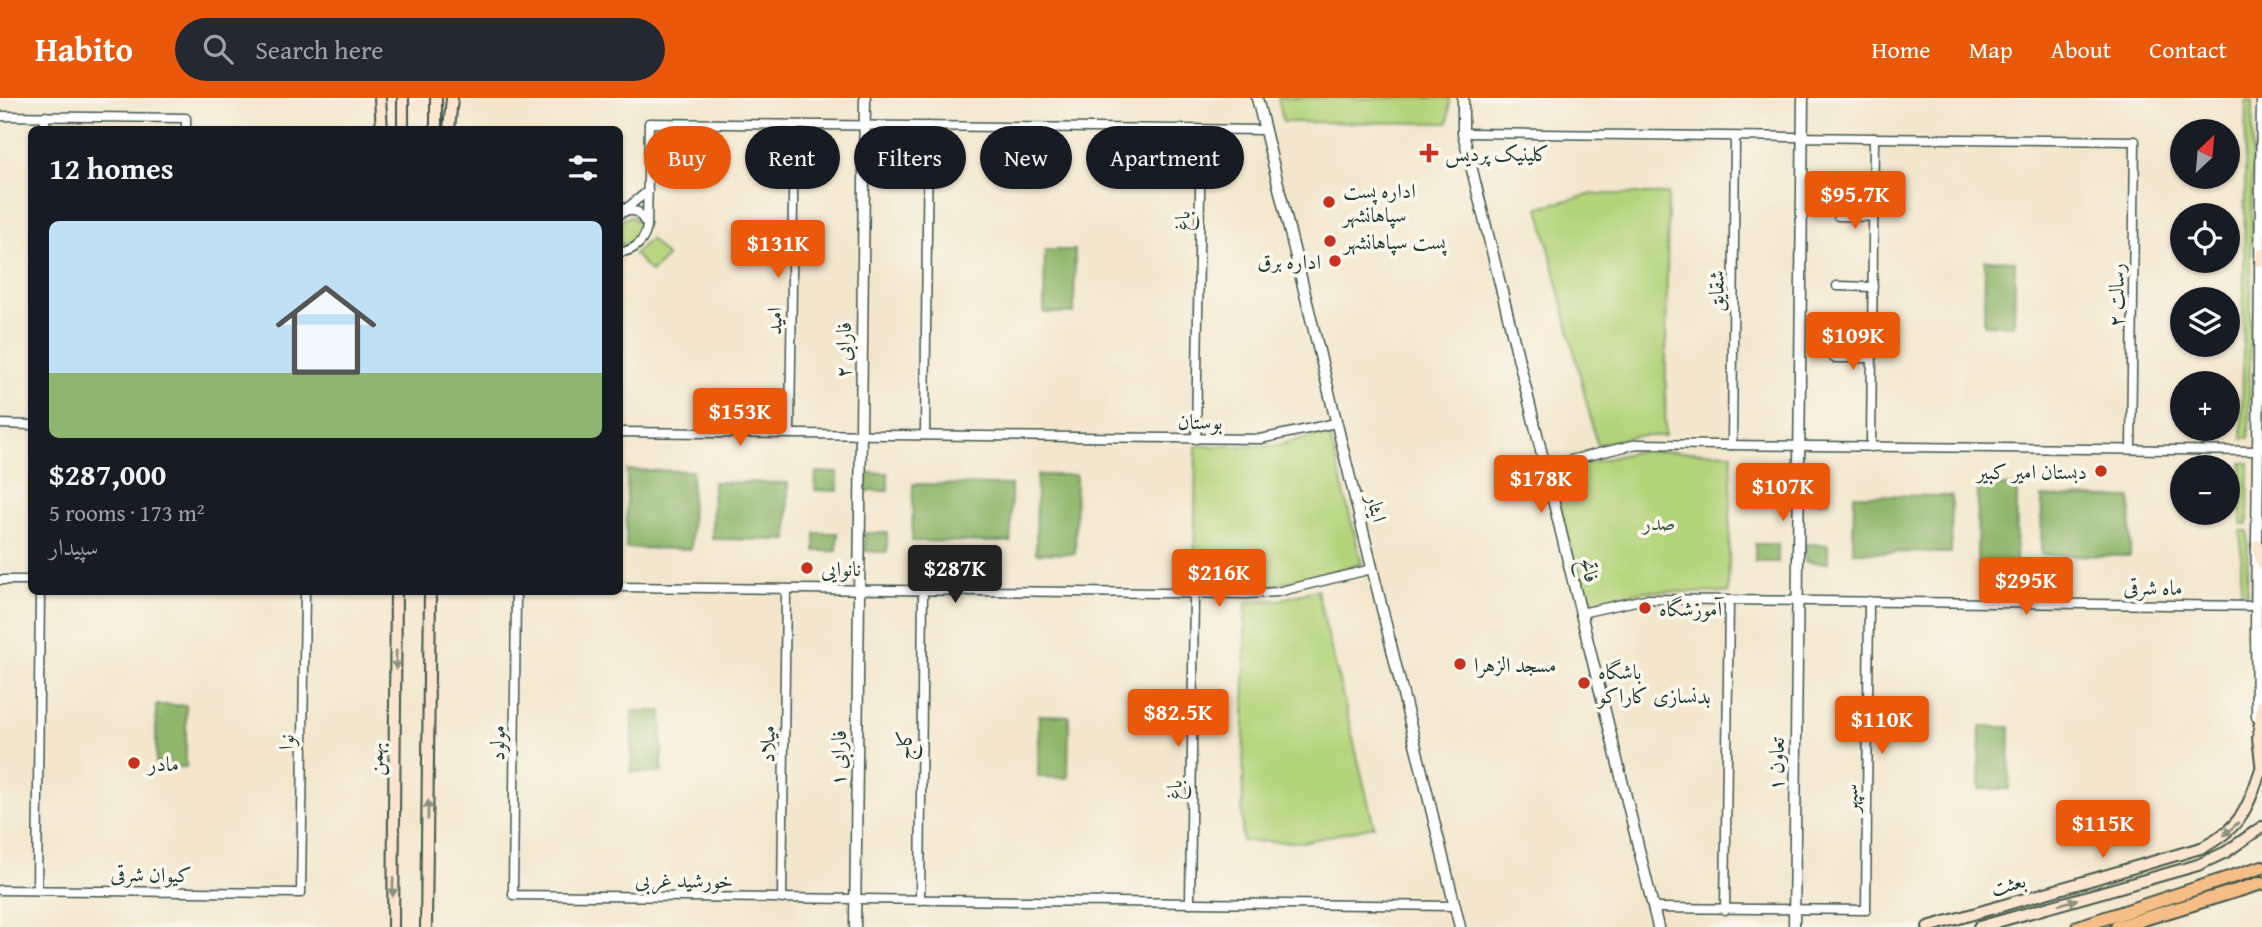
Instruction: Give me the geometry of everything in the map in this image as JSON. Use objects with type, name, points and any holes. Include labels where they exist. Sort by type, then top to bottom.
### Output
[{"type":"highway","points":[[2194,889],[2262,858]]},
{"type":"highway","points":[[2078,927],[2262,867]]},
{"type":"highway","points":[[2117,927],[2262,883]]},
{"type":"main road","points":[[380,98],[382,126]]},
{"type":"main road","points":[[402,126],[403,98]]},
{"type":"main road","points":[[436,98],[436,126]]},
{"type":"main road","points":[[449,126],[452,98]]},
{"type":"main road","points":[[2257,545],[2262,564]]},
{"type":"main road","name":"بهمن","points":[[393,927],[396,595]]},
{"type":"main road","points":[[426,927],[430,595]]},
{"type":"main road","points":[[2262,705],[2258,738],[2262,770]]},
{"type":"main road","name":"بعثت","points":[[1928,927],[2204,847],[2228,834],[2241,820],[2262,770]]},
{"type":"main road","name":"بعثت","points":[[1979,927],[2198,865],[2226,852],[2262,827]]},
{"type":"street","name":"فارابی ۲","points":[[864,126],[865,98]]},
{"type":"street","name":"ایثار","points":[[1257,98],[1460,927]]},
{"type":"street","name":"فاتح","points":[[1463,98],[1463,132],[1658,927]]},
{"type":"street","name":"تعاون ۱","points":[[1794,927],[1804,98]]},
{"type":"street","points":[[2258,738],[2256,606],[2262,98]]},
{"type":"street","points":[[0,116],[186,118],[186,126]]},
{"type":"street","points":[[45,116],[45,126]]},
{"type":"street","points":[[623,251],[634,247],[646,235],[649,123],[864,126]]},
{"type":"street","name":"امید","points":[[790,434],[794,125]]},
{"type":"street","points":[[966,127],[1086,129]]},
{"type":"street","points":[[1244,130],[1265,130]]},
{"type":"street","points":[[1463,132],[1874,138],[1871,447]]},
{"type":"street","name":"شقایق","points":[[1732,446],[1735,137]]},
{"type":"street","name":"رسالت ۲","points":[[1874,138],[2135,141],[2131,449]]},
{"type":"street","name":"فارابی ۲","points":[[859,590],[863,189]]},
{"type":"street","points":[[925,435],[927,189]]},
{"type":"street","name":"باغ","points":[[1196,439],[1200,189]]},
{"type":"street","points":[[623,209],[648,191]]},
{"type":"street","points":[[623,210],[638,212],[648,225]]},
{"type":"street","points":[[1838,216],[1874,218]]},
{"type":"street","points":[[1837,286],[1873,287]]},
{"type":"street","points":[[1834,358],[1872,358]]},
{"type":"street","name":"بوستان","points":[[623,432],[1196,439],[1272,438],[1336,423]]},
{"type":"street","points":[[0,424],[28,425]]},
{"type":"street","points":[[1545,466],[1637,444],[2258,451]]},
{"type":"street","points":[[623,587],[1194,594],[1276,592],[1372,569]]},
{"type":"street","points":[[0,580],[28,580]]},
{"type":"street","name":"میلاد","points":[[782,899],[786,590]]},
{"type":"street","name":"فارابی ۱","points":[[855,927],[859,590]]},
{"type":"street","name":"کاج","points":[[920,900],[923,590]]},
{"type":"street","name":"باغ","points":[[1190,904],[1194,594]]},
{"type":"street","points":[[37,890],[40,595]]},
{"type":"street","name":"نوا","points":[[302,893],[305,595]]},
{"type":"street","name":"مولود","points":[[513,895],[516,595]]},
{"type":"street","name":"ماه شرقی","points":[[1581,613],[1645,599],[2256,606]]},
{"type":"street","points":[[1725,910],[1729,601]]},
{"type":"street","name":"سپهر","points":[[1794,909],[1866,910],[1869,601]]},
{"type":"street","name":"کیوان شرقی","points":[[0,890],[302,893]]},
{"type":"street","name":"خورشید غربی","points":[[513,895],[1454,906]]},
{"type":"street","points":[[1653,908],[1794,909]]},
{"type":"green space","points":[[1278,98],[1450,98],[1448,123],[1283,122]]},
{"type":"green space","points":[[2246,101],[2253,101],[2249,438],[2242,438]]},
{"type":"green space","points":[[1593,194],[1668,194],[1665,436],[1636,436],[1597,445],[1539,207]]},
{"type":"green space","points":[[629,216],[640,222],[640,233],[628,245],[623,245],[623,220]]},
{"type":"green space","points":[[650,239],[667,257],[651,272],[634,254]]},
{"type":"green space","points":[[1045,250],[1075,250],[1074,313],[1044,313]]},
{"type":"green space","points":[[1985,260],[2015,261],[2014,325],[1984,324]]},
{"type":"green space","points":[[1329,432],[1362,564],[1275,585],[1194,586],[1196,446],[1274,446]]},
{"type":"green space","name":"صدر","points":[[1638,451],[1732,453],[1728,593],[1644,591],[1584,604],[1552,472]]},
{"type":"green space","points":[[2242,463],[2249,463],[2248,524],[2241,524]]},
{"type":"green space","points":[[627,470],[692,471],[691,549],[626,548]]},
{"type":"green space","points":[[816,472],[838,473],[838,491],[815,490]]},
{"type":"green space","points":[[865,473],[888,473],[888,491],[865,491]]},
{"type":"green space","points":[[1037,475],[1076,475],[1075,554],[1036,553]]},
{"type":"green space","points":[[713,482],[788,483],[788,540],[712,539]]},
{"type":"green space","points":[[1756,483],[1779,484],[1779,502],[1756,501]]},
{"type":"green space","points":[[913,484],[1011,485],[1011,542],[912,541]]},
{"type":"green space","points":[[1806,484],[1829,484],[1829,502],[1806,502]]},
{"type":"green space","points":[[1978,486],[2017,486],[2016,565],[1977,564]]},
{"type":"green space","points":[[1854,495],[1952,496],[1951,553],[1853,552]]},
{"type":"green space","points":[[2042,497],[2131,498],[2130,556],[2041,555]]},
{"type":"green space","points":[[2241,531],[2248,531],[2247,593],[2241,593]]},
{"type":"green space","points":[[815,533],[838,533],[837,551],[815,551]]},
{"type":"green space","points":[[865,533],[887,533],[887,552],[865,551]]},
{"type":"green space","points":[[1755,544],[1778,544],[1778,562],[1755,562]]},
{"type":"green space","points":[[1805,544],[1828,545],[1828,563],[1805,562]]},
{"type":"green space","points":[[1317,590],[1374,826],[1303,842],[1242,841],[1246,602],[1278,600]]},
{"type":"green space","points":[[156,705],[186,705],[186,767],[156,767]]},
{"type":"green space","points":[[632,711],[662,711],[662,773],[631,772]]},
{"type":"green space","points":[[1039,715],[1069,716],[1068,778],[1038,777]]},
{"type":"green space","points":[[1980,727],[2010,727],[2009,789],[1979,789]]},
{"type":"place","name":"کلینیک پردیس","points":[[1429,153]]},
{"type":"place","name":"اداره پست سپاهانشهر","points":[[1329,202]]},
{"type":"place","name":"پست سپاهانشهر","points":[[1330,241]]},
{"type":"place","name":"اداره برق","points":[[1335,261]]},
{"type":"place","name":"دبستان امیر کبیر","points":[[2101,471]]},
{"type":"place","name":"نانوایی","points":[[807,568]]},
{"type":"place","name":"آموزشگاه","points":[[1645,608]]},
{"type":"place","name":"مسجد الزهرا","points":[[1460,664]]},
{"type":"place","name":"باشگاه بدنسازی کاراکو","points":[[1584,683]]},
{"type":"place","name":"مادر","points":[[134,763]]}]
